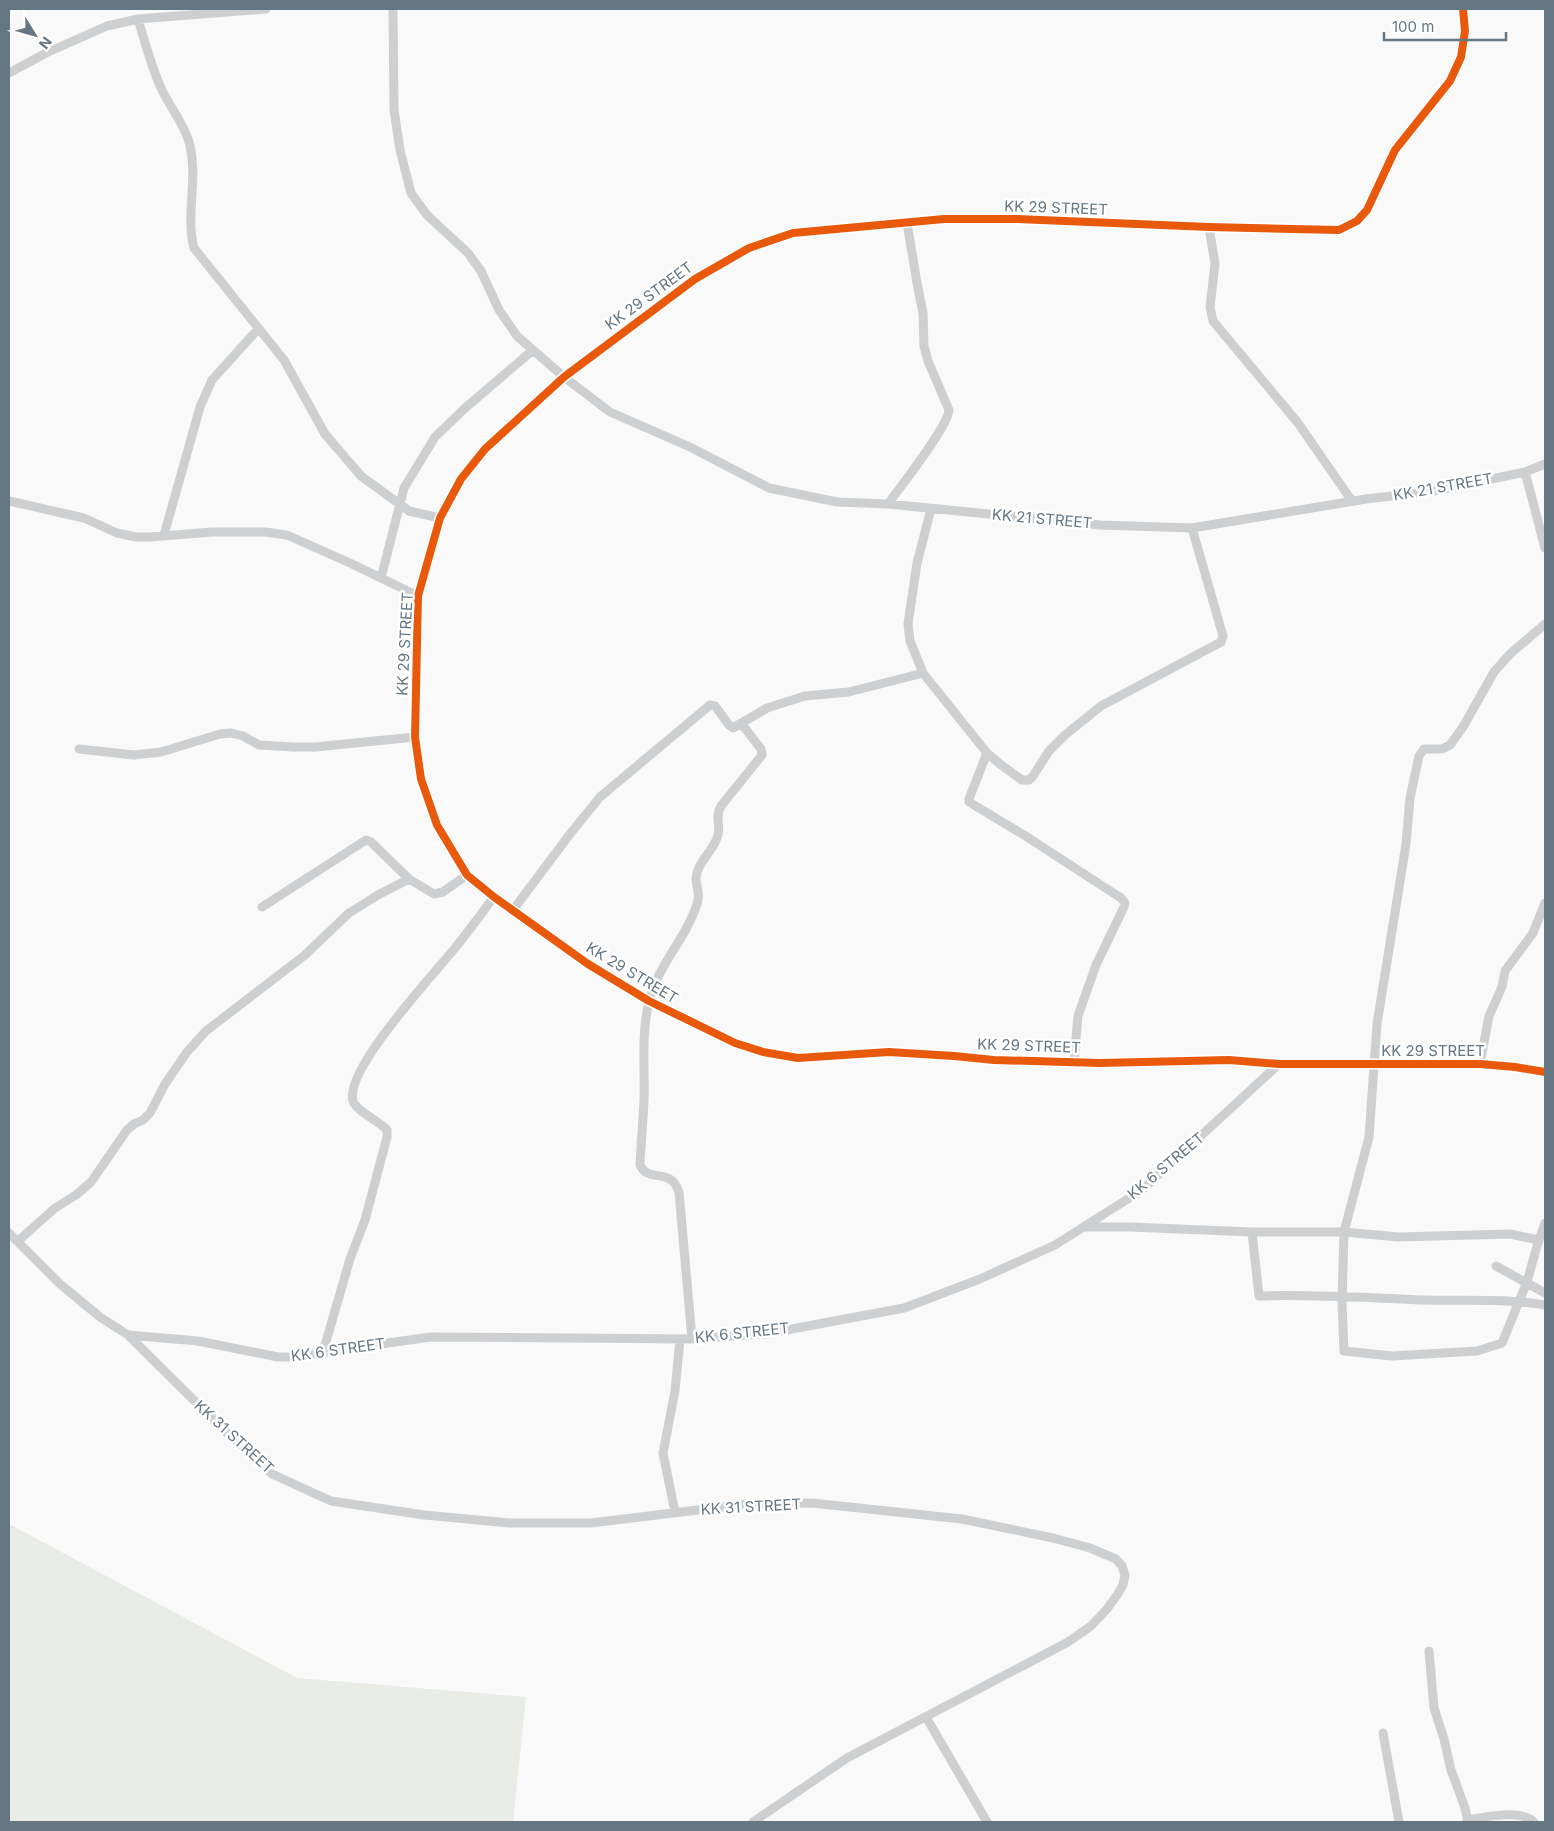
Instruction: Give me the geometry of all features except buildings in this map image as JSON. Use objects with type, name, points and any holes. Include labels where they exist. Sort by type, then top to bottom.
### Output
[{"type":"street","points":[[9,73],[46,53],[107,26],[138,19],[266,9]]},
{"type":"street","name":"KK 21 STREET","points":[[393,9],[394,110],[400,150],[411,193],[427,215],[468,253],[481,271],[499,310],[517,336],[564,377],[610,412],[690,447],[768,488],[837,502],[888,504],[1100,525],[1192,528],[1352,501],[1434,491],[1525,472],[1545,464]]},
{"type":"street","name":"KK 29 STREET","points":[[1463,9],[1465,31],[1461,57],[1450,81],[1395,150],[1367,210],[1357,222],[1339,230],[1017,219],[944,219],[907,224],[793,233],[749,248],[695,279],[564,377],[485,449],[461,479],[440,518],[418,596],[415,737],[421,779],[437,825],[467,874],[494,897],[588,964],[649,1001],[735,1043],[763,1052],[798,1058],[889,1052],[994,1060],[1074,1062],[1229,1060],[1280,1064],[1480,1064],[1545,1072]]},
{"type":"street","points":[[138,19],[161,88],[189,141],[194,170],[191,236],[194,248],[284,360],[325,434],[361,476],[409,511],[440,518]]},
{"type":"street","points":[[888,504],[940,431],[948,417],[949,410],[928,361],[924,346],[924,312],[916,282],[907,224]]},
{"type":"street","points":[[1209,227],[1215,264],[1210,307],[1213,321],[1298,423],[1352,501]]},
{"type":"street","points":[[164,535],[200,407],[212,380],[258,329]]},
{"type":"street","points":[[381,578],[404,488],[435,437],[464,409],[533,350]]},
{"type":"street","points":[[1525,472],[1545,548]]},
{"type":"street","points":[[9,501],[84,518],[117,533],[136,537],[212,532],[265,532],[287,535],[350,562],[418,596]]},
{"type":"street","points":[[931,509],[917,563],[908,624],[910,641],[923,673],[987,752],[1022,780],[1029,780],[1049,751],[1065,735],[1101,706],[1221,642],[1223,636],[1192,528]]},
{"type":"street","points":[[1545,624],[1510,654],[1494,672],[1463,727],[1450,745],[1442,749],[1424,749],[1419,756],[1410,798],[1406,844],[1381,995],[1373,1065],[1368,1137],[1344,1232],[1342,1296],[1344,1351],[1392,1356],[1477,1351],[1502,1343],[1527,1282],[1545,1223]]},
{"type":"street","points":[[513,910],[600,797],[710,705],[715,706],[733,728],[767,708],[805,696],[849,692],[923,673]]},
{"type":"street","points":[[692,1339],[679,1192],[671,1178],[648,1174],[643,1171],[640,1164],[644,1101],[644,1036],[649,1001],[662,970],[686,929],[698,903],[700,893],[696,877],[719,832],[717,814],[721,806],[762,755],[761,749],[741,723]]},
{"type":"street","points":[[79,748],[134,756],[161,752],[220,734],[231,733],[243,736],[259,746],[294,747],[315,747],[415,737]]},
{"type":"street","points":[[987,752],[969,802],[1024,834],[1125,903],[1096,965],[1078,1016],[1074,1062]]},
{"type":"street","points":[[262,907],[366,840],[371,842],[409,879],[434,894],[443,892],[467,874]]},
{"type":"street","points":[[18,1241],[55,1208],[80,1192],[91,1182],[127,1130],[150,1113],[165,1084],[187,1052],[206,1031],[305,955],[349,913],[409,879]]},
{"type":"street","points":[[323,1352],[350,1259],[365,1220],[388,1130],[356,1106],[353,1101],[353,1090],[359,1071],[391,1025],[455,948],[494,897]]},
{"type":"street","points":[[1480,1064],[1489,1016],[1502,987],[1507,968],[1533,933],[1545,903]]},
{"type":"street","name":"KK 6 STREET","points":[[128,1335],[198,1341],[278,1358],[300,1357],[431,1336],[692,1339],[765,1334],[904,1308],[980,1279],[1055,1245],[1142,1190],[1280,1064]]},
{"type":"street","points":[[1084,1227],[1130,1226],[1252,1232],[1344,1232],[1398,1237],[1510,1234],[1539,1240]]},
{"type":"street","points":[[1252,1232],[1259,1296],[1519,1300],[1545,1305]]},
{"type":"street","name":"KK 31 STREET","points":[[9,1233],[60,1284],[100,1317],[128,1335],[225,1431],[272,1474],[331,1501],[424,1515],[510,1523],[591,1523],[747,1504],[812,1503],[953,1518],[1053,1538],[1090,1548],[1116,1560],[1122,1566],[1124,1570],[1123,1585],[1107,1609],[1090,1626],[1068,1642],[847,1758],[753,1822]]},
{"type":"street","points":[[1496,1266],[1545,1293]]},
{"type":"street","points":[[675,1512],[663,1453],[675,1391],[680,1338]]},
{"type":"street","points":[[1430,1651],[1434,1708],[1451,1770],[1468,1821],[1495,1815],[1524,1816],[1534,1822]]},
{"type":"street","points":[[926,1717],[987,1822]]},
{"type":"street","points":[[1383,1733],[1399,1822]]},
{"type":"shaded area","points":[[9,1524],[297,1678],[526,1697],[513,1822],[9,1822]]},
{"type":"cycle path","points":[[1463,9],[1465,31],[1461,57],[1450,81],[1395,150],[1367,210],[1357,221],[1339,230],[1017,219],[944,219],[793,233],[749,248],[695,279],[564,377],[485,449],[461,479],[440,518],[418,596],[415,737],[421,779],[437,825],[467,875],[494,897],[588,964],[649,1001],[735,1043],[763,1052],[798,1058],[889,1052],[994,1060],[1100,1063],[1229,1060],[1279,1064],[1480,1064],[1545,1072]]}]
